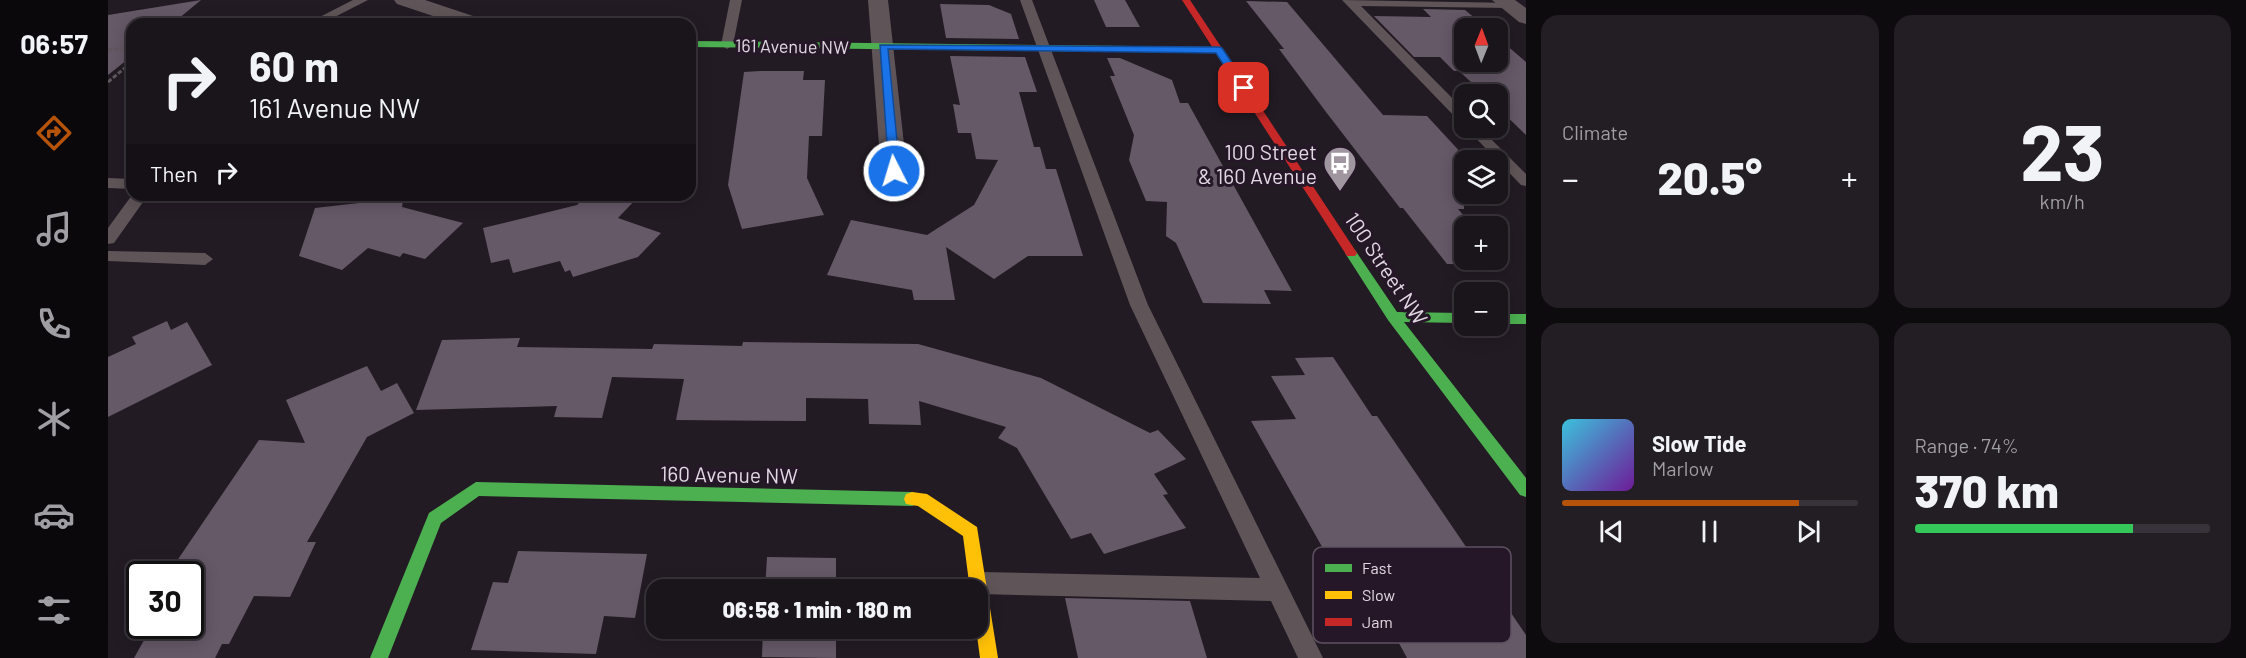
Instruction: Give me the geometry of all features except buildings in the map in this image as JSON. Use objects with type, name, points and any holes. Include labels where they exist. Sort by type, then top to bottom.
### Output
[{"type":"street","points":[[878,0],[894,171]]},
{"type":"street","name":"100 Street NW","points":[[1186,0],[1393,317],[1526,490]]},
{"type":"street","points":[[409,2],[459,18]]},
{"type":"street","points":[[1506,2],[1526,18]]},
{"type":"street","name":"161 Avenue NW","points":[[696,44],[1219,50]]},
{"type":"street","points":[[1393,317],[1454,318]]},
{"type":"street","points":[[1508,319],[1526,319]]},
{"type":"street","name":"160 Avenue NW","points":[[380,658],[435,518],[476,489],[921,499],[971,532],[978,579]]},
{"type":"street","points":[[986,639],[989,658]]},
{"type":"lane","points":[[324,18],[362,0]]},
{"type":"lane","points":[[727,45],[736,0]]},
{"type":"lane","points":[[1026,0],[1139,306],[1311,658]]},
{"type":"lane","points":[[1350,2],[1506,2]]},
{"type":"lane","points":[[1350,2],[1454,108]]},
{"type":"lane","points":[[1483,138],[1526,182]]},
{"type":"lane","points":[[108,183],[126,184]]},
{"type":"lane","points":[[108,239],[136,201]]},
{"type":"lane","points":[[108,256],[205,259]]},
{"type":"lane","points":[[988,583],[1276,590]]},
{"type":"path","points":[[108,50],[126,47]]},
{"type":"path","points":[[108,82],[126,67]]},
{"type":"traffic: fast","points":[[696,44],[1134,49]]},
{"type":"traffic: fast","points":[[1351,253],[1393,317],[1526,490]]},
{"type":"traffic: fast","points":[[1393,317],[1454,318]]},
{"type":"traffic: fast","points":[[1508,319],[1526,319]]},
{"type":"traffic: fast","points":[[379,658],[435,518],[476,489],[912,499]]},
{"type":"traffic: slow","points":[[1134,49],[1219,50]]},
{"type":"traffic: slow","points":[[912,499],[921,499],[971,532],[989,658]]},
{"type":"traffic: jam","points":[[1186,0],[1351,253]]},
{"type":"place","name":"100 Street & 160 Avenue","points":[[1340,192]]},
{"type":"route","points":[[894,171],[883,47],[1219,50],[1244,88]]}]
